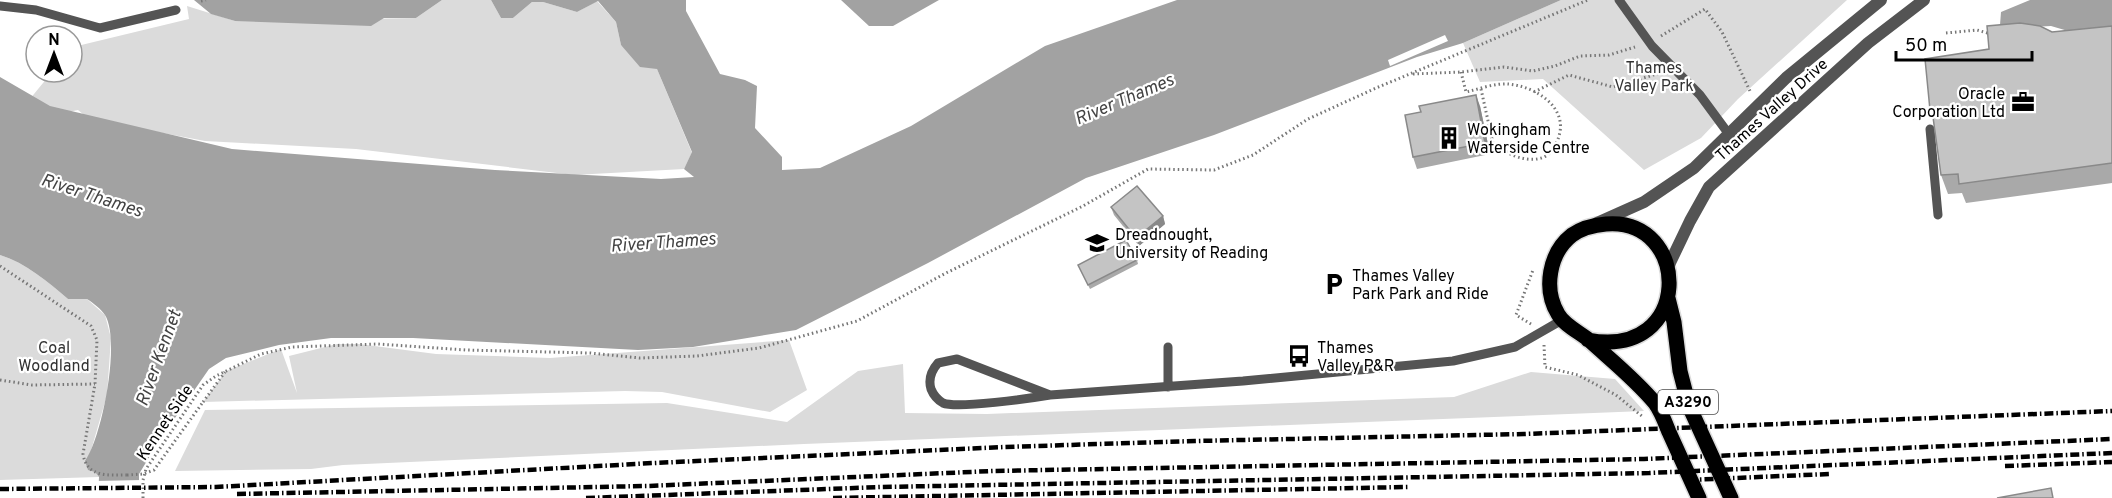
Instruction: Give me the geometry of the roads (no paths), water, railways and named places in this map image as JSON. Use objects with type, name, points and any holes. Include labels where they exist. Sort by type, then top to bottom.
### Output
[{"type":"main road","points":[[1616,223],[1638,230],[1659,249],[1668,267],[1670,288],[1662,313],[1648,330],[1632,339],[1606,343],[1588,340],[1562,320],[1557,313],[1550,292],[1551,268],[1561,248],[1572,236],[1593,225],[1616,223]]},
{"type":"main road","name":"A3290","points":[[1668,298],[1674,322],[1680,371],[1689,406],[1731,498]]},
{"type":"main road","name":"A3290","points":[[1588,340],[1657,405],[1700,498]]},
{"type":"street","name":"Thames Valley Drive","points":[[1593,225],[1644,202],[1668,188],[1694,168],[1786,78],[1881,0]]},
{"type":"street","name":"Thames Valley Drive","points":[[1668,267],[1709,188],[1868,43],[1924,0]]},
{"type":"lane","points":[[1619,0],[1652,46],[1700,95],[1728,134]]},
{"type":"lane","points":[[0,6],[36,10],[100,28],[177,10]]},
{"type":"lane","points":[[1930,129],[1938,215]]},
{"type":"lane","points":[[1050,395],[957,359],[938,363],[930,375],[933,393],[947,404],[1018,400],[1050,395],[1167,387],[1453,361],[1515,346],[1562,320]]},
{"type":"lane","points":[[1167,347],[1167,387]]},
{"type":"water","points":[[194,0],[442,0],[416,18],[384,18],[371,26],[235,21],[211,14]]},
{"type":"water","points":[[491,0],[686,0],[686,11],[720,74],[745,80],[757,86],[755,128],[782,157],[782,170],[820,168],[911,126],[1045,46],[1177,0],[1561,0],[1463,43],[1417,57],[1214,135],[1086,178],[928,263],[796,330],[693,347],[638,350],[413,338],[331,338],[279,345],[226,358],[209,369],[159,441],[139,474],[139,498],[98,498],[99,477],[95,472],[88,470],[85,461],[98,432],[107,389],[111,345],[109,328],[105,315],[87,299],[68,299],[28,268],[0,255],[0,77],[50,106],[232,149],[495,170],[661,179],[694,177],[684,169],[692,152],[657,69],[640,67],[621,45],[616,22],[598,1],[577,12],[543,2],[532,2],[513,18],[501,18]]},
{"type":"water","points":[[841,0],[939,0],[893,26],[869,26]]},
{"type":"water","points":[[2030,0],[2112,0],[2112,35],[2068,31],[2051,26],[2016,28],[2000,25],[2001,12]]},
{"type":"railway","points":[[0,489],[216,487],[1004,447],[1524,434],[2112,411]]},
{"type":"railway","points":[[237,494],[647,486],[993,471],[1644,459],[2112,439]]},
{"type":"railway","points":[[586,498],[881,487],[1649,473],[2112,453]]},
{"type":"railway","points":[[2005,466],[2112,462]]},
{"type":"railway","points":[[1688,480],[1829,474]]},
{"type":"railway","points":[[833,498],[1409,487]]},
{"type":"place","name":"Oracle Corporation Ltd","points":[[2023,102]]},
{"type":"place","name":"Wokingham Waterside Centre","points":[[1449,138]]},
{"type":"place","name":"Dreadnought, University of Reading","points":[[1097,243]]},
{"type":"place","name":"Thames Valley Park Park and Ride","points":[[1334,284]]},
{"type":"place","name":"Thames Valley P&R","points":[[1299,356]]},
{"type":"park label","name":"Thames Valley Park","points":[[1654,76]]},
{"type":"park label","name":"Coal Woodland","points":[[54,356]]},
{"type":"water label","name":"River Thames","points":[[1124,99]]},
{"type":"water label","name":"River Thames","points":[[92,195]]},
{"type":"water label","name":"River Thames","points":[[663,242]]},
{"type":"water label","name":"River Kennet","points":[[158,358]]}]
